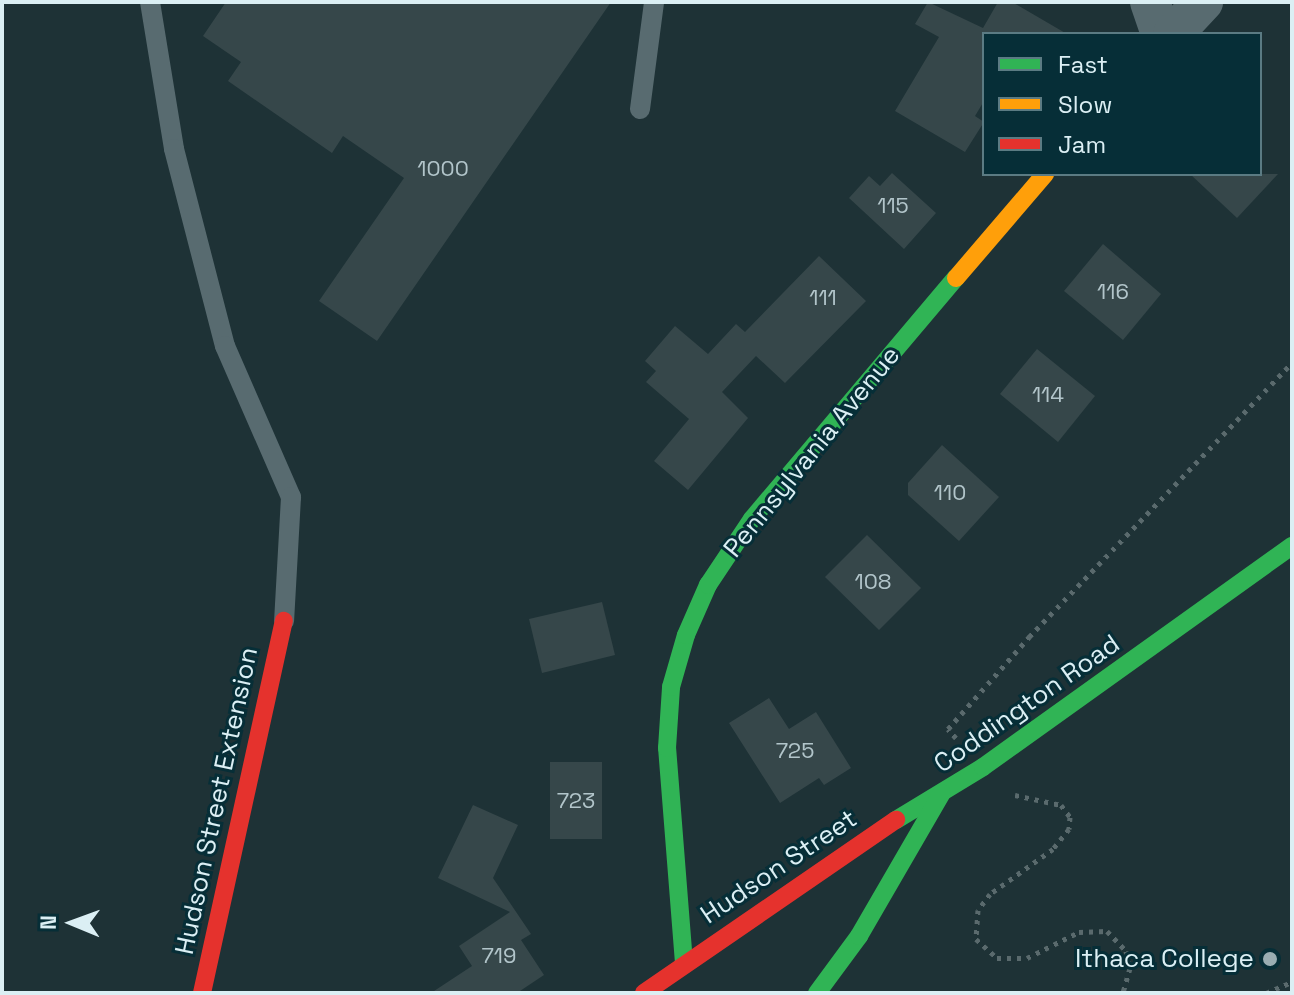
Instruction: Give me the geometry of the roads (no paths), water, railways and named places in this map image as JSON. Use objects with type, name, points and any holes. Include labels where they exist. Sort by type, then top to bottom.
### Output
[{"type":"street","points":[[1150,2],[1160,32]]},
{"type":"street","points":[[1175,32],[1203,2]]},
{"type":"street","name":"Pennsylvania Avenue","points":[[684,963],[667,748],[671,687],[686,635],[708,585],[752,519],[977,248],[1043,176]]},
{"type":"street","name":"Coddington Road","points":[[817,993],[859,936],[945,788],[1071,706],[1292,546]]},
{"type":"street","name":"Hudson Street Extension","points":[[202,993],[284,621]]},
{"type":"street","name":"Hudson Street","points":[[644,993],[945,788]]},
{"type":"lane","points":[[150,2],[174,149],[225,346],[291,497],[284,621]]},
{"type":"lane","points":[[640,109],[654,2]]},
{"type":"lane","points":[[977,248],[1016,176]]},
{"type":"place","name":"Ithaca College","points":[[1270,959]]}]
